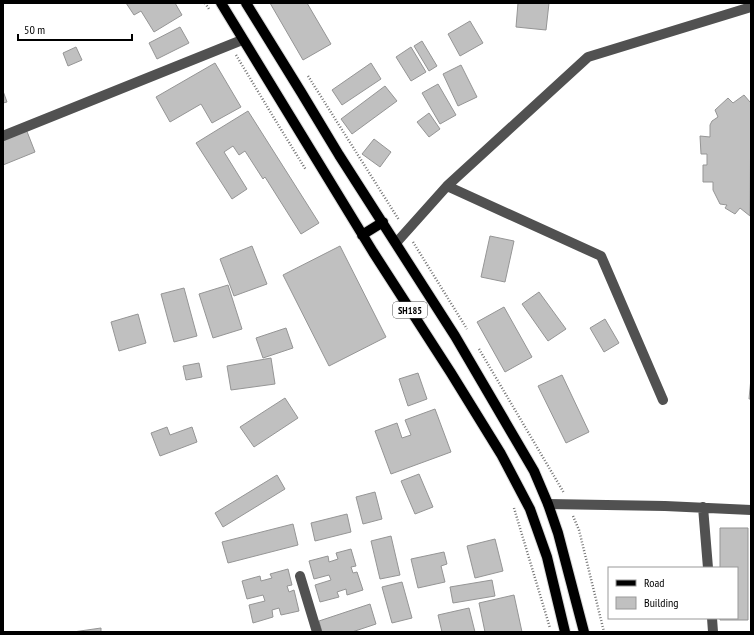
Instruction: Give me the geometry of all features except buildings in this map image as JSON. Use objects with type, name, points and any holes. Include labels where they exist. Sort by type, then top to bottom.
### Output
[{"type":"main road","name":"SH185","points":[[221,3],[242,40],[362,235],[501,454],[530,509],[547,557],[565,632]]},
{"type":"main road","name":"SH185","points":[[246,3],[339,155],[455,336],[534,471],[558,533],[584,632]]},
{"type":"main road","points":[[362,235],[383,222]]},
{"type":"street","points":[[396,243],[447,186],[588,57],[751,7]]},
{"type":"street","points":[[3,136],[242,40]]},
{"type":"street","points":[[447,186],[601,256],[663,400]]},
{"type":"street","points":[[548,504],[703,507],[751,510]]},
{"type":"street","points":[[703,507],[708,567]]},
{"type":"street","points":[[300,576],[317,632]]},
{"type":"street","points":[[712,619],[713,632]]},
{"type":"path","points":[[205,3],[212,15]]},
{"type":"path","points":[[230,44],[308,172]]},
{"type":"path","points":[[514,507],[551,632]]}]
